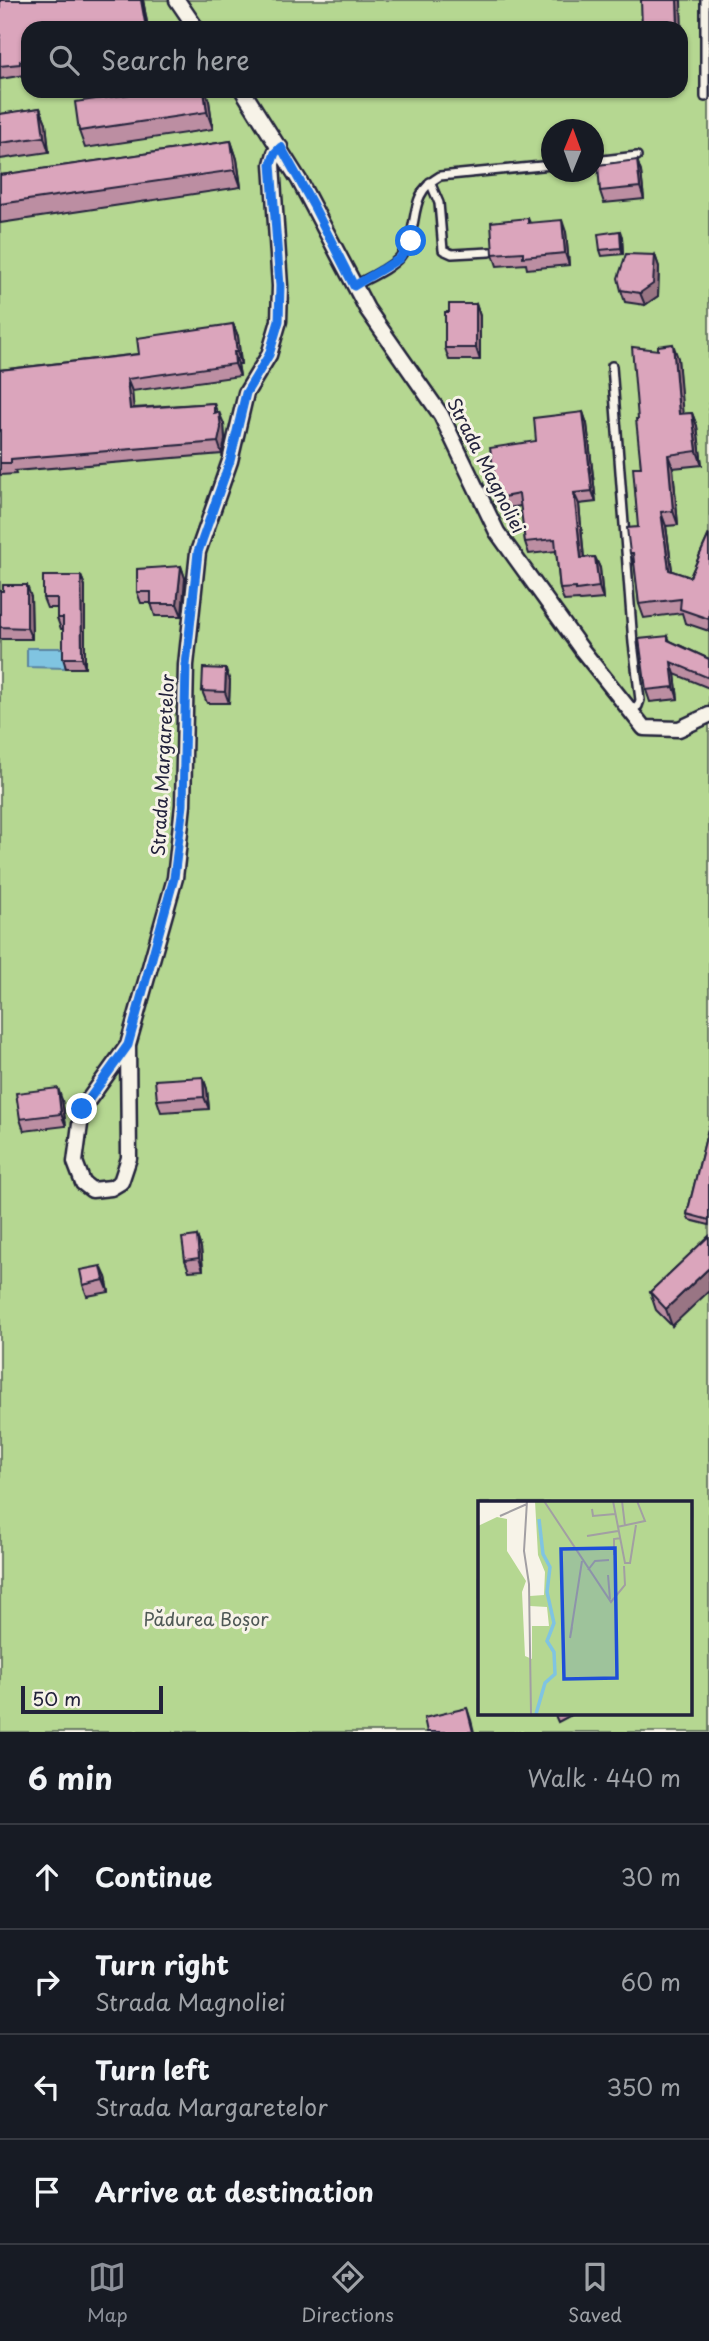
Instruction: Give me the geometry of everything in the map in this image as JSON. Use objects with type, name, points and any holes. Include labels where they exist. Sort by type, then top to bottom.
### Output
[{"type":"street","points":[[177,0],[191,21]]},
{"type":"street","points":[[248,98],[281,147]]},
{"type":"street","name":"Strada Magnoliei","points":[[281,147],[354,286],[441,415],[497,532],[582,650],[644,728],[679,729],[709,715]]},
{"type":"street","name":"Strada Margaretelor","points":[[128,1045],[82,1109],[75,1161],[83,1183],[92,1190],[111,1188],[121,1182],[129,1158],[128,1045],[174,878],[183,805],[186,665],[198,552],[230,461],[246,393],[269,355],[279,321],[280,286],[271,164],[275,153],[281,147]]},
{"type":"lane","points":[[705,0],[705,97]]},
{"type":"lane","points":[[604,160],[637,156]]},
{"type":"lane","points":[[354,286],[399,259],[411,241],[419,196],[430,182],[440,176],[541,166]]},
{"type":"lane","points":[[430,182],[439,203],[443,250],[452,254],[490,252]]},
{"type":"lane","points":[[612,366],[640,700],[638,706],[631,711]]},
{"type":"green space","name":"Pădurea Boșor","points":[[0,0],[709,0],[709,1732],[0,1732]]},
{"type":"water","points":[[27,648],[66,648],[65,668],[27,667]]},
{"type":"building","points":[[0,0],[141,0],[145,21],[21,21],[20,64],[0,66]]},
{"type":"building","points":[[641,0],[677,0],[678,21],[642,21]]},
{"type":"building","points":[[103,98],[205,98],[207,112],[79,131],[75,102]]},
{"type":"building","points":[[40,108],[44,137],[0,143],[0,114]]},
{"type":"building","points":[[231,141],[235,170],[0,204],[0,175]]},
{"type":"building","points":[[637,160],[640,187],[600,191],[599,182],[604,182],[604,164]]},
{"type":"building","points":[[528,218],[528,223],[562,220],[565,253],[523,257],[523,252],[493,254],[491,222]]},
{"type":"building","points":[[620,231],[621,248],[600,250],[598,234]]},
{"type":"building","points":[[626,254],[655,255],[653,284],[640,293],[621,290],[618,278]]},
{"type":"building","points":[[449,304],[476,304],[476,348],[445,348],[445,312],[449,312]]},
{"type":"building","points":[[233,324],[237,352],[234,352],[235,364],[127,379],[130,409],[214,403],[214,413],[219,412],[221,428],[218,442],[11,459],[11,463],[0,463],[0,370],[139,354],[137,338]]},
{"type":"building","points":[[673,344],[679,414],[692,413],[697,451],[668,455],[673,511],[661,512],[669,570],[690,577],[709,534],[709,619],[680,609],[681,599],[639,604],[633,553],[630,553],[627,528],[638,527],[633,467],[641,467],[632,347],[658,350],[658,346]]},
{"type":"building","points":[[583,412],[592,491],[574,493],[581,558],[595,557],[599,587],[560,589],[555,539],[525,542],[519,494],[498,498],[490,448],[536,441],[534,418]]},
{"type":"building","points":[[181,566],[177,604],[151,604],[151,592],[137,592],[137,569]]},
{"type":"building","points":[[43,576],[81,576],[82,658],[63,658],[63,618],[57,618],[57,598],[43,598]]},
{"type":"building","points":[[3,585],[27,585],[27,628],[0,627],[0,591],[3,591]]},
{"type":"building","points":[[668,636],[668,640],[709,659],[709,678],[671,662],[674,687],[646,690],[639,639]]},
{"type":"building","points":[[203,668],[226,669],[225,692],[202,691]]},
{"type":"building","points":[[203,1077],[204,1097],[157,1100],[155,1080]]},
{"type":"building","points":[[58,1088],[61,1114],[20,1119],[16,1093]]},
{"type":"building","points":[[709,1125],[709,1220],[687,1214]]},
{"type":"building","points":[[197,1236],[199,1258],[185,1260],[182,1238]]},
{"type":"building","points":[[709,1236],[709,1268],[666,1309],[650,1292]]},
{"type":"building","points":[[101,1266],[104,1280],[83,1285],[80,1270]]},
{"type":"building","points":[[467,1708],[473,1732],[427,1732],[424,1718]]},
{"type":"route","points":[[82,1109],[128,1045],[174,878],[183,805],[186,665],[198,552],[230,461],[246,393],[269,355],[279,321],[280,286],[271,164],[275,153],[281,147],[354,286],[399,259],[411,241]]}]
